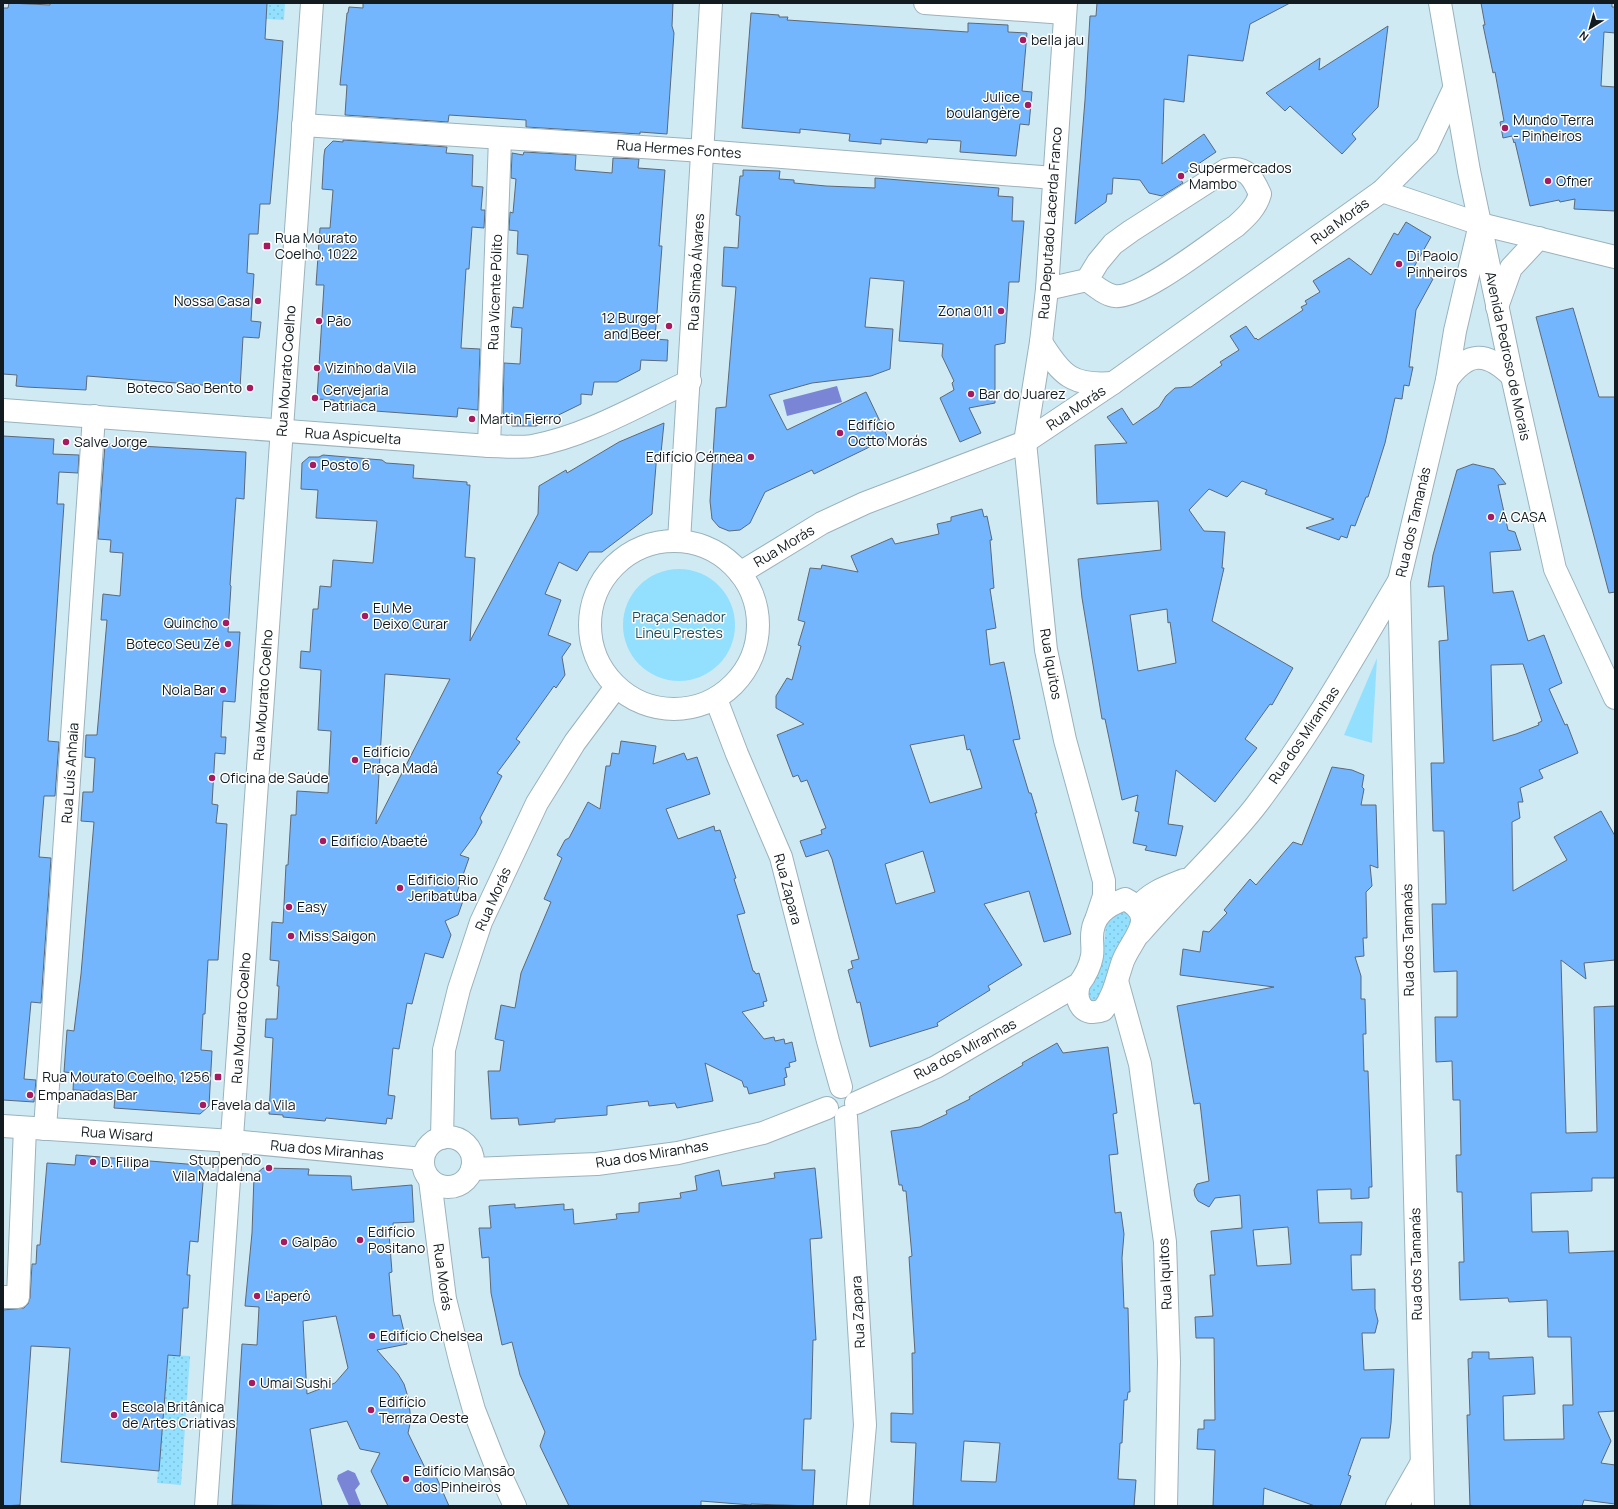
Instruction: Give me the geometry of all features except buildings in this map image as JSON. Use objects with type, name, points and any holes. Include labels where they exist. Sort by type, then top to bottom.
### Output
[{"type":"street","name":"Rua Mourato Coelho","points":[[206,1506],[312,3]]},
{"type":"street","name":"Rua Simão Álvares","points":[[679,541],[690,381],[711,3]]},
{"type":"street","points":[[925,3],[1065,8]]},
{"type":"street","name":"Avenida Pedroso de Morais","points":[[1440,3],[1453,91],[1480,224],[1555,569],[1615,698]]},
{"type":"street","name":"Rua Deputado Lacerda Franco","points":[[1025,442],[1041,342],[1047,289],[1065,8]]},
{"type":"street","name":"Rua Morás","points":[[740,573],[822,523],[865,503],[1025,442],[1113,383],[1382,191],[1427,146],[1453,91]]},
{"type":"street","name":"Rua Hermes Fontes","points":[[303,125],[703,150],[1054,178]]},
{"type":"street","name":"Rua Vicente Pólito","points":[[489,446],[500,138]]},
{"type":"street","points":[[1047,289],[1087,280],[1098,262],[1113,244],[1226,170],[1234,168],[1247,171],[1256,185],[1260,194],[1258,202],[1245,218],[1236,226],[1155,281],[1131,294],[1114,296],[1101,290],[1087,280]]},
{"type":"street","name":"Rua Morás","points":[[1382,191],[1480,224],[1615,257]]},
{"type":"street","name":"Rua dos Tamanás","points":[[1423,1506],[1399,581],[1447,380],[1454,331],[1480,224]]},
{"type":"street","points":[[1497,307],[1511,268],[1538,238]]},
{"type":"street","points":[[1041,342],[1055,362],[1073,379],[1084,384],[1113,383]]},
{"type":"street","name":"Rua dos Tamanás","points":[[1447,380],[1456,367],[1465,360],[1478,356],[1491,360],[1502,366],[1512,376]]},
{"type":"street","name":"Rua Aspicuelta","points":[[3,410],[489,446],[530,447],[557,441],[582,432],[690,381]]},
{"type":"street","name":"Rua Luís Anhaia","points":[[3,1297],[18,1298],[35,1128],[94,416]]},
{"type":"street","name":"Rua Iquitos","points":[[1025,442],[1046,650],[1065,740],[1104,881],[1104,896],[1093,930],[1092,957],[1088,969],[1079,984]]},
{"type":"street","points":[[679,541],[702,546],[723,557],[740,573],[752,594],[758,617],[756,641],[745,669],[735,684],[716,699],[691,708],[664,709],[638,702],[616,686],[598,663],[589,634],[591,605],[603,578],[624,557],[650,544],[679,541]]},
{"type":"street","name":"Rua dos Miranhas","points":[[1089,1009],[1104,1010],[1109,1003],[1118,981],[1123,961],[1140,933],[1193,877],[1254,808],[1288,761],[1329,698],[1399,581]]},
{"type":"street","name":"Rua Morás","points":[[442,1138],[444,1050],[459,989],[481,922],[537,803],[575,742],[616,686]]},
{"type":"street","name":"Rua Zapara","points":[[716,699],[736,754],[781,857],[841,1086]]},
{"type":"street","name":"Rua dos Miranhas","points":[[1132,903],[1147,897],[1154,892],[1193,877]]},
{"type":"street","points":[[1104,881],[1112,890],[1132,903],[1142,921],[1140,933]]},
{"type":"street","points":[[1097,917],[1106,907],[1132,903]]},
{"type":"street","name":"Rua Iquitos","points":[[1118,981],[1135,1044],[1165,1242],[1169,1362],[1166,1506]]},
{"type":"street","points":[[1079,984],[1077,998],[1089,1009]]},
{"type":"street","name":"Rua dos Miranhas","points":[[851,1110],[936,1067],[1079,984]]},
{"type":"street","points":[[1050,1002],[1066,1001],[1089,1009],[1115,1022],[1135,1044]]},
{"type":"street","points":[[841,1086],[851,1090],[856,1099],[851,1110],[842,1118],[832,1115],[826,1108],[826,1098],[828,1093],[841,1086]]},
{"type":"street","name":"Rua dos Miranhas","points":[[472,1169],[597,1164],[678,1153],[763,1134],[826,1108]]},
{"type":"street","name":"Rua Zapara","points":[[851,1110],[865,1425],[858,1506]]},
{"type":"street","name":"Rua Wisard","points":[[3,1126],[232,1141]]},
{"type":"street","points":[[442,1138],[457,1139],[463,1142],[472,1154],[472,1169],[467,1180],[456,1186],[443,1187],[430,1180],[426,1174],[423,1159],[429,1146],[442,1138]]},
{"type":"street","name":"Rua dos Miranhas","points":[[232,1141],[423,1159]]},
{"type":"street","name":"Rua Morás","points":[[430,1180],[445,1299],[461,1364],[474,1410],[494,1460],[515,1506]]},
{"type":"street","points":[[1397,1506],[1421,1464]]},
{"type":"green space","points":[[267,3],[285,3],[284,20],[251,18],[267,9]]},
{"type":"green space","name":"Praça Senador Lineu Prestes","points":[[679,569],[700,573],[719,585],[731,604],[735,625],[731,646],[719,665],[700,677],[679,681],[658,677],[639,665],[627,646],[623,625],[627,604],[639,585],[658,573]]},
{"type":"green space","points":[[1377,658],[1372,743],[1344,735]]},
{"type":"green space","points":[[1117,907],[1133,917],[1106,999],[1092,1005],[1085,996],[1102,953],[1107,924],[1112,913]]},
{"type":"green space","points":[[168,1355],[190,1356],[181,1485],[157,1483]]},
{"type":"water","points":[[837,386],[842,402],[787,416],[783,400]]},
{"type":"water","points":[[348,1470],[355,1473],[360,1484],[355,1490],[361,1505],[360,1506],[349,1506],[337,1479],[338,1475]]},
{"type":"place","name":"bella jau","points":[[1023,40]]},
{"type":"place","name":"Julice boulangère","points":[[1028,105]]},
{"type":"place","name":"Mundo Terra - Pinheiros","points":[[1505,128]]},
{"type":"place","name":"Supermercados Mambo","points":[[1181,176]]},
{"type":"place","name":"Ofner","points":[[1548,181]]},
{"type":"place","name":"Rua Mourato Coelho, 1022","points":[[267,246]]},
{"type":"place","name":"Di Paolo Pinheiros","points":[[1399,264]]},
{"type":"place","name":"Nossa Casa","points":[[258,301]]},
{"type":"place","name":"Zona 011","points":[[1001,311]]},
{"type":"place","name":"Pão","points":[[319,321]]},
{"type":"place","name":"12 Burger and Beer","points":[[669,326]]},
{"type":"place","name":"Vizinho da Vila","points":[[317,368]]},
{"type":"place","name":"Boteco Sao Bento","points":[[250,388]]},
{"type":"place","name":"Bar do Juarez","points":[[971,394]]},
{"type":"place","name":"Cervejaria Patriaca","points":[[315,398]]},
{"type":"place","name":"Martin Fierro","points":[[472,419]]},
{"type":"place","name":"Edifício Octto Morás","points":[[840,433]]},
{"type":"place","name":"Salve Jorge","points":[[66,442]]},
{"type":"place","name":"Edifício Cérnea","points":[[751,457]]},
{"type":"place","name":"Posto 6","points":[[313,465]]},
{"type":"place","name":"A CASA","points":[[1491,517]]},
{"type":"place","name":"Eu Me Deixo Curar","points":[[365,616]]},
{"type":"place","name":"Quincho","points":[[226,623]]},
{"type":"place","name":"Boteco Seu Zé","points":[[228,644]]},
{"type":"place","name":"Nola Bar","points":[[223,690]]},
{"type":"place","name":"Edifício Praça Madá","points":[[355,760]]},
{"type":"place","name":"Oficina de Saúde","points":[[212,778]]},
{"type":"place","name":"Edifício Abaeté","points":[[323,841]]},
{"type":"place","name":"Edificio Rio Jeribatuba","points":[[400,888]]},
{"type":"place","name":"Easy","points":[[289,907]]},
{"type":"place","name":"Miss Saigon","points":[[291,936]]},
{"type":"place","name":"Rua Mourato Coelho, 1256","points":[[218,1077]]},
{"type":"place","name":"Empanadas Bar","points":[[30,1095]]},
{"type":"place","name":"Favela da Vila","points":[[203,1105]]},
{"type":"place","name":"D. Filipa","points":[[93,1162]]},
{"type":"place","name":"Stuppendo Vila Madalena","points":[[269,1168]]},
{"type":"place","name":"Edifício Positano","points":[[360,1240]]},
{"type":"place","name":"Galpão","points":[[284,1242]]},
{"type":"place","name":"L'aperô","points":[[257,1296]]},
{"type":"place","name":"Edifício Chelsea","points":[[372,1336]]},
{"type":"place","name":"Umai Sushi","points":[[252,1383]]},
{"type":"place","name":"Edifício Terraza Oeste","points":[[371,1410]]},
{"type":"place","name":"Escola Britânica de Artes Criativas","points":[[114,1415]]},
{"type":"place","name":"Edifício Mansão dos Pinheiros","points":[[406,1479]]}]
